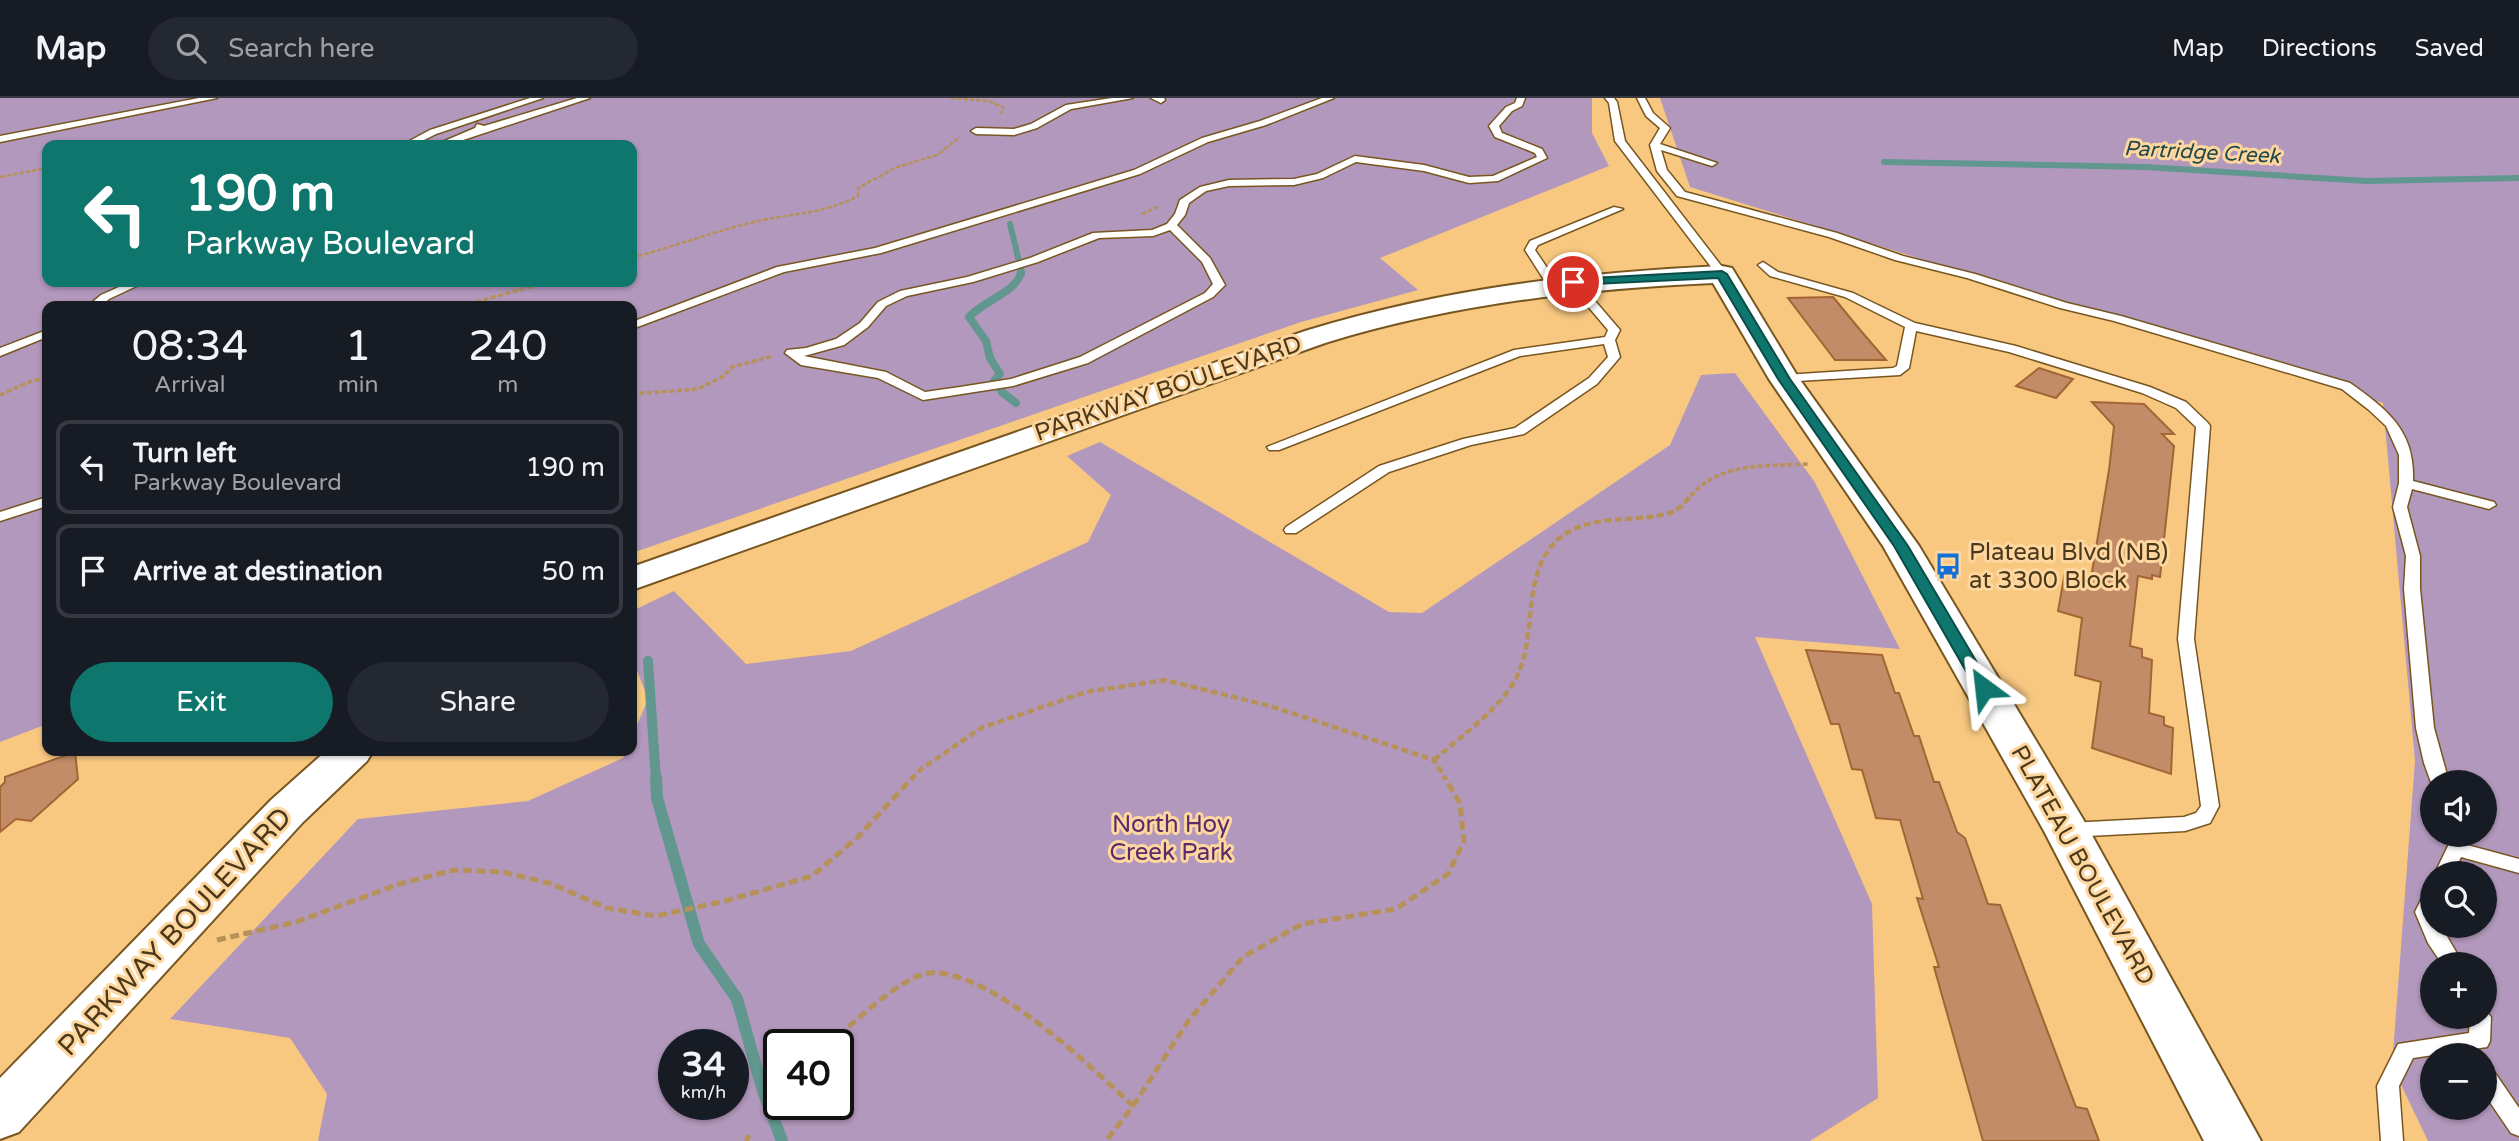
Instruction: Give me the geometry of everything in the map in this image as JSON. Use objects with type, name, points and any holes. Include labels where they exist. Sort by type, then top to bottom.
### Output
[{"type":"street","name":"PARKWAY BOULEVARD","points":[[637,577],[684,558],[1337,330],[1450,300],[1563,283],[1722,274]]},
{"type":"street","name":"PLATEAU BOULEVARD","points":[[1722,274],[1784,379],[1901,546],[2067,831],[2233,1141]]},
{"type":"street","name":"PARKWAY BOULEVARD","points":[[0,1115],[288,811],[347,756]]},
{"type":"lane","points":[[0,139],[213,98]]},
{"type":"lane","points":[[479,130],[480,124],[539,98]]},
{"type":"lane","points":[[453,140],[586,98]]},
{"type":"lane","points":[[976,131],[1014,132],[1034,126],[1069,107],[1129,98]]},
{"type":"lane","points":[[637,324],[781,269],[877,251],[1137,172],[1205,140],[1263,123],[1330,98]]},
{"type":"lane","points":[[791,353],[807,352],[841,342],[864,325],[882,304],[904,293],[969,280],[1034,260],[1097,235],[1153,233],[1171,226],[1180,215],[1184,202],[1203,189],[1229,183],[1294,181],[1321,176],[1355,159],[1424,168],[1469,180],[1495,179],[1542,158],[1539,151],[1498,135],[1494,126],[1509,109],[1520,104],[1521,98]]},
{"type":"lane","points":[[1609,98],[1613,102],[1620,141],[1722,274]]},
{"type":"lane","points":[[1641,98],[1649,114],[1665,128],[1655,145],[1662,171],[1681,194],[2346,386],[2373,405],[2396,431],[2407,456],[2406,483],[2400,507],[2413,556],[2412,589],[2425,728],[2436,770]]},
{"type":"lane","points":[[417,140],[433,132],[512,109]]},
{"type":"lane","points":[[1655,145],[1712,163]]},
{"type":"lane","points":[[1292,530],[1384,469],[1468,442],[1519,431],[1593,381],[1614,357],[1609,340],[1614,330],[1530,250],[1534,243],[1618,209]]},
{"type":"lane","points":[[791,353],[805,362],[882,375],[923,396],[1013,382],[1054,370],[1083,360],[1209,295],[1219,285],[1217,276],[1189,239],[1171,226]]},
{"type":"lane","points":[[1763,265],[1774,274],[1849,295],[1911,326],[2012,349],[2146,390],[2180,405],[2203,426],[2186,639],[2210,806],[2203,818],[2185,824],[2067,831]]},
{"type":"lane","points":[[100,301],[128,287]]},
{"type":"lane","points":[[2185,338],[2190,323]]},
{"type":"lane","points":[[1784,379],[1896,372],[1903,368],[1911,326]]},
{"type":"lane","points":[[0,352],[42,335]]},
{"type":"lane","points":[[1274,447],[1518,353],[1609,340]]},
{"type":"lane","points":[[2406,483],[2489,505]]},
{"type":"lane","points":[[0,517],[42,504]]},
{"type":"lane","points":[[2468,847],[2519,866]]},
{"type":"lane","points":[[2392,1141],[2388,1086],[2406,1050],[2420,1050]]},
{"type":"lane","points":[[2497,1094],[2519,1126]]},
{"type":"path","points":[[637,257],[759,220],[806,215],[837,206],[858,196],[858,188],[897,167],[937,155],[956,139],[997,118],[1003,107],[989,101],[950,98]]},
{"type":"path","points":[[0,177],[42,169]]},
{"type":"path","points":[[480,301],[529,287]]},
{"type":"path","points":[[637,394],[698,388],[724,376],[732,367],[758,358],[791,353]]},
{"type":"path","points":[[0,395],[42,379]]},
{"type":"path","points":[[1434,760],[1482,719],[1519,674],[1538,569],[1549,549],[1571,531],[1670,513],[1686,504],[1710,477],[1743,470],[1817,463]]},
{"type":"path","points":[[209,940],[296,922],[399,884],[454,870],[503,872],[549,883],[607,908],[656,916],[725,901],[811,876],[858,837],[920,770],[981,728],[1086,692],[1166,680],[1270,706],[1434,760],[1460,803],[1464,841],[1448,874],[1396,909],[1302,924],[1243,957],[1189,1020],[1133,1106],[1106,1141]]},
{"type":"path","points":[[847,1029],[875,1003],[926,973],[952,974],[982,987],[1033,1021],[1076,1053],[1133,1106]]},
{"type":"green space","points":[[0,98],[1592,98],[1592,133],[1609,166],[1380,258],[1418,290],[1301,322],[637,551],[637,301],[42,301],[42,726],[0,742]]},
{"type":"green space","points":[[1660,98],[2519,98],[2519,1141],[2428,1141],[2392,1066],[2415,761],[2383,403],[1690,187]]},
{"type":"green space","name":"North Hoy Creek Park","points":[[1735,373],[1814,481],[1900,649],[1755,637],[1872,904],[1878,1098],[1810,1141],[318,1141],[327,1094],[290,1038],[170,1019],[358,819],[528,801],[624,756],[637,756],[637,725],[648,699],[637,670],[637,609],[674,591],[746,664],[851,651],[1088,542],[1111,495],[1067,456],[1100,442],[1389,612],[1422,613],[1670,445],[1701,375]]},
{"type":"building","points":[[1833,297],[1886,360],[1835,360],[1788,298]]},
{"type":"building","points":[[2039,368],[2073,379],[2056,398],[2016,386]]},
{"type":"building","points":[[2092,402],[2144,404],[2174,434],[2162,434],[2174,446],[2160,577],[2152,575],[2152,579],[2138,576],[2130,646],[2142,649],[2142,657],[2152,660],[2149,713],[2164,717],[2164,725],[2173,728],[2171,774],[2092,748],[2101,682],[2075,675],[2082,618],[2058,611],[2065,572],[2091,578],[2109,470],[2114,426]]},
{"type":"building","points":[[1806,650],[1882,655],[1914,736],[1919,736],[1934,782],[1939,782],[1957,832],[1965,838],[1988,904],[2000,905],[2076,1107],[2087,1109],[2099,1141],[1983,1141],[1934,967],[1939,967],[1917,898],[1923,899],[1900,820],[1876,818],[1862,770],[1852,769],[1839,724],[1831,724]]},
{"type":"building","points":[[64,756],[75,756],[78,779],[31,821],[16,819],[0,832],[0,787],[5,782],[5,777]]},
{"type":"waterway","name":"Partridge Creek","points":[[1884,162],[2145,167],[2367,181],[2519,178]]},
{"type":"waterway","points":[[1010,224],[1022,274]]},
{"type":"waterway","points":[[1016,403],[1003,393],[994,381],[1000,374],[990,358],[986,341],[969,317],[1007,291],[1021,272]]},
{"type":"waterway","points":[[648,661],[656,780]]},
{"type":"waterway","points":[[656,778],[657,798],[699,944],[737,999],[763,1091],[782,1141]]},
{"type":"place","name":"Plateau Blvd (NB) at 3300 Block","points":[[1948,566]]},
{"type":"route","points":[[1573,282],[1722,274],[1784,379],[1901,546],[1984,688]]}]
